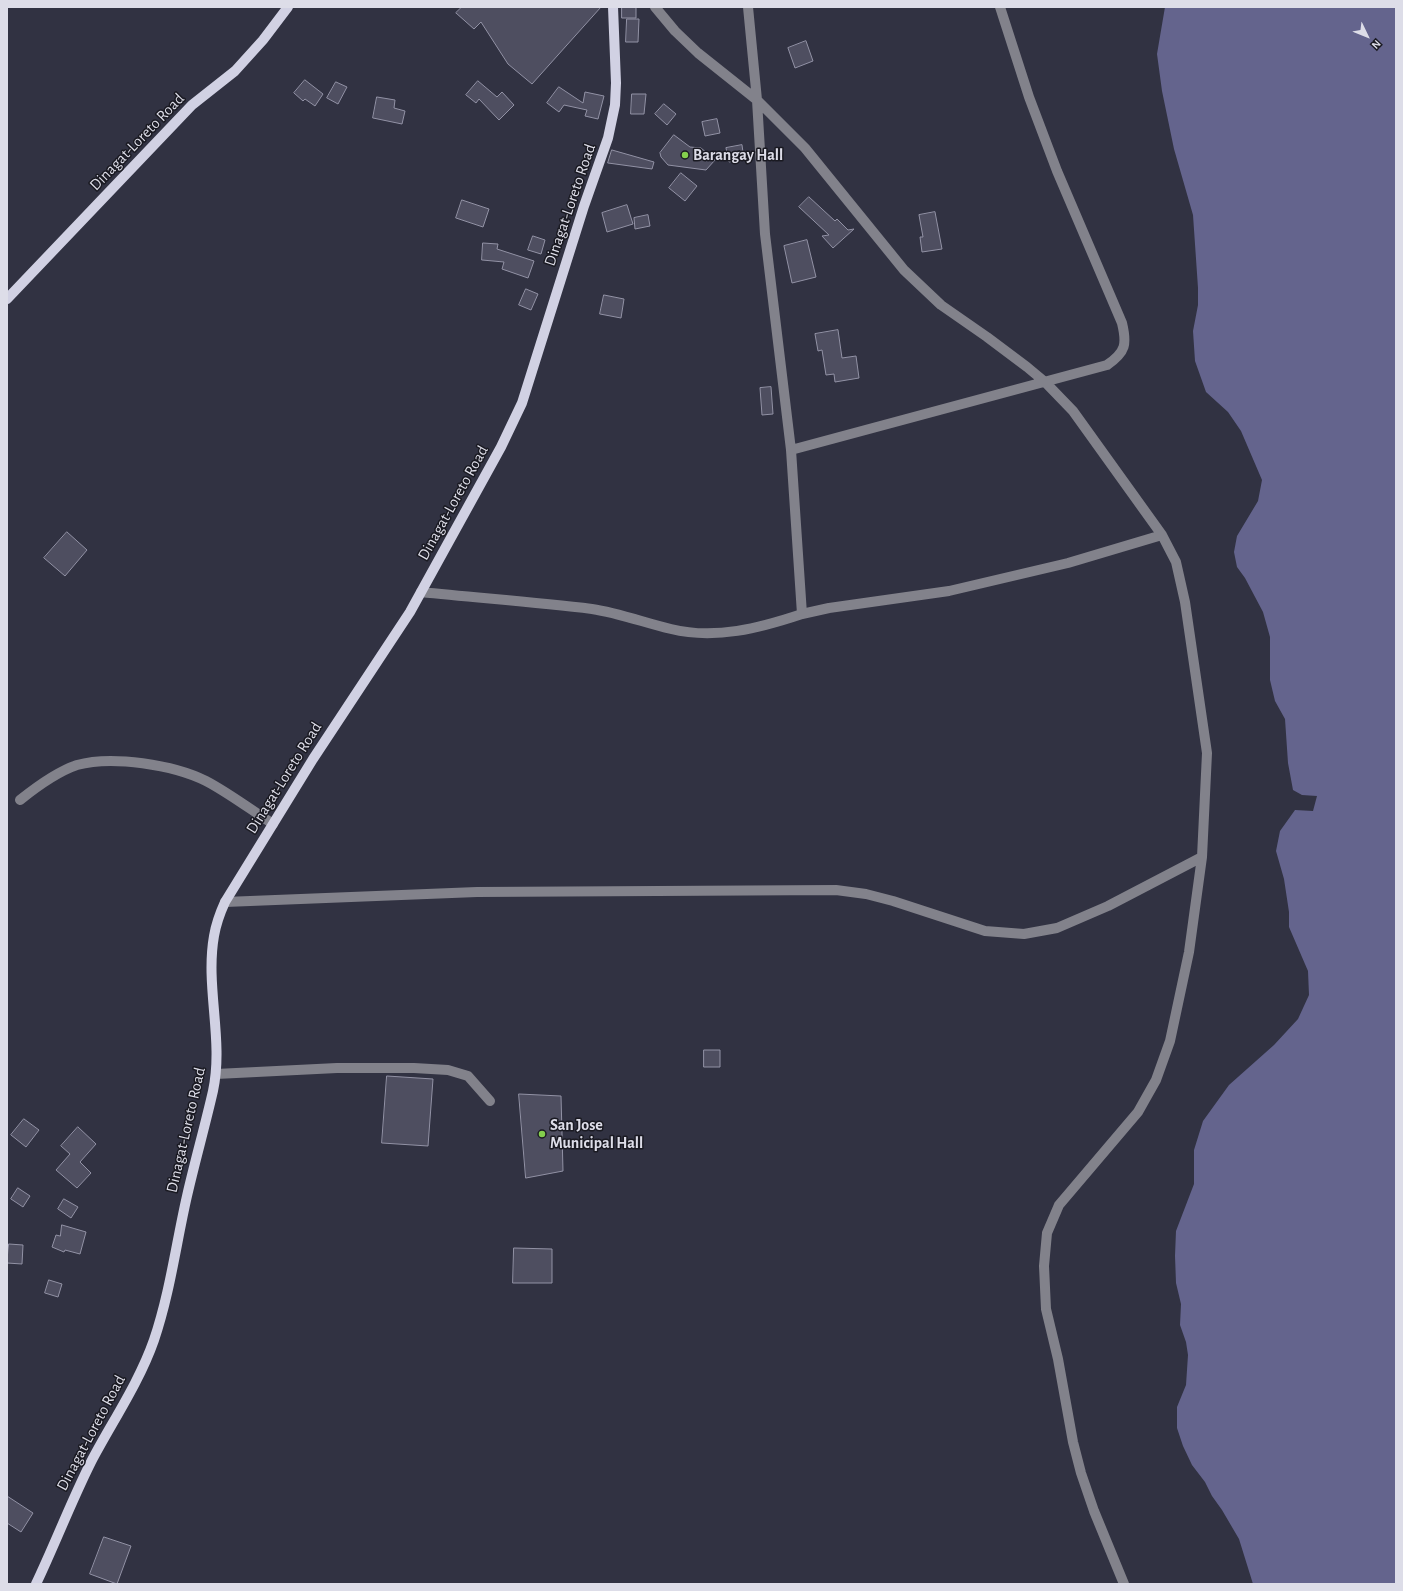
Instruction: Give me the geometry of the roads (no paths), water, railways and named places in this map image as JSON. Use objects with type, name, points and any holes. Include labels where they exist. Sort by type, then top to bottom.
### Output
[{"type":"main road","name":"Dinagat-Loreto Road","points":[[7,299],[192,105],[235,71],[263,40],[288,7]]},
{"type":"main road","name":"Dinagat-Loreto Road","points":[[36,1584],[90,1464],[136,1381],[153,1342],[165,1300],[187,1197],[216,1074],[217,1059],[212,959],[214,936],[218,919],[225,902],[313,759],[410,612],[501,447],[522,403],[584,206],[608,138],[615,105],[616,83],[613,7]]},
{"type":"street","points":[[655,7],[675,31],[698,53],[757,100],[804,148],[904,270],[941,305],[987,337],[1045,382],[1074,411],[1162,535],[1176,562],[1185,602],[1207,752],[1202,857],[1189,952],[1170,1041],[1156,1080],[1138,1112],[1059,1205],[1047,1233],[1044,1266],[1046,1309],[1058,1359],[1073,1442],[1081,1473],[1094,1511],[1124,1584]]},
{"type":"street","points":[[748,7],[757,100],[765,234],[791,450],[802,614]]},
{"type":"street","points":[[791,450],[1107,365],[1118,358],[1124,349],[1125,337],[1122,323],[1057,171],[1029,97],[1000,7]]},
{"type":"street","points":[[421,592],[594,609],[692,633],[741,631],[767,626],[802,614],[829,608],[949,591],[1068,563],[1162,535]]},
{"type":"street","points":[[20,800],[42,783],[77,765],[103,760],[141,763],[181,772],[206,781],[273,824]]},
{"type":"street","points":[[225,902],[477,892],[836,890],[866,894],[893,901],[985,931],[1024,934],[1057,928],[1108,906],[1202,857]]},
{"type":"street","points":[[216,1074],[337,1068],[414,1068],[448,1070],[468,1076],[490,1101]]},
{"type":"water","points":[[1165,7],[1396,7],[1396,1584],[1253,1584],[1239,1539],[1205,1482],[1192,1465],[1183,1446],[1177,1428],[1177,1407],[1186,1385],[1188,1355],[1186,1342],[1180,1325],[1181,1304],[1176,1283],[1176,1231],[1194,1184],[1194,1150],[1203,1121],[1229,1085],[1274,1045],[1298,1019],[1309,995],[1308,971],[1289,927],[1289,912],[1284,879],[1276,851],[1280,831],[1295,810],[1313,811],[1317,796],[1302,795],[1293,790],[1288,763],[1285,719],[1275,701],[1270,680],[1270,637],[1263,612],[1245,578],[1237,567],[1234,552],[1237,536],[1258,501],[1262,480],[1241,431],[1228,412],[1206,392],[1195,361],[1193,331],[1198,305],[1198,288],[1193,215],[1174,149],[1162,91],[1157,54]]},
{"type":"place","name":"Barangay Hall","points":[[685,155]]},
{"type":"place","name":"San Jose Municipal Hall","points":[[542,1134]]}]
